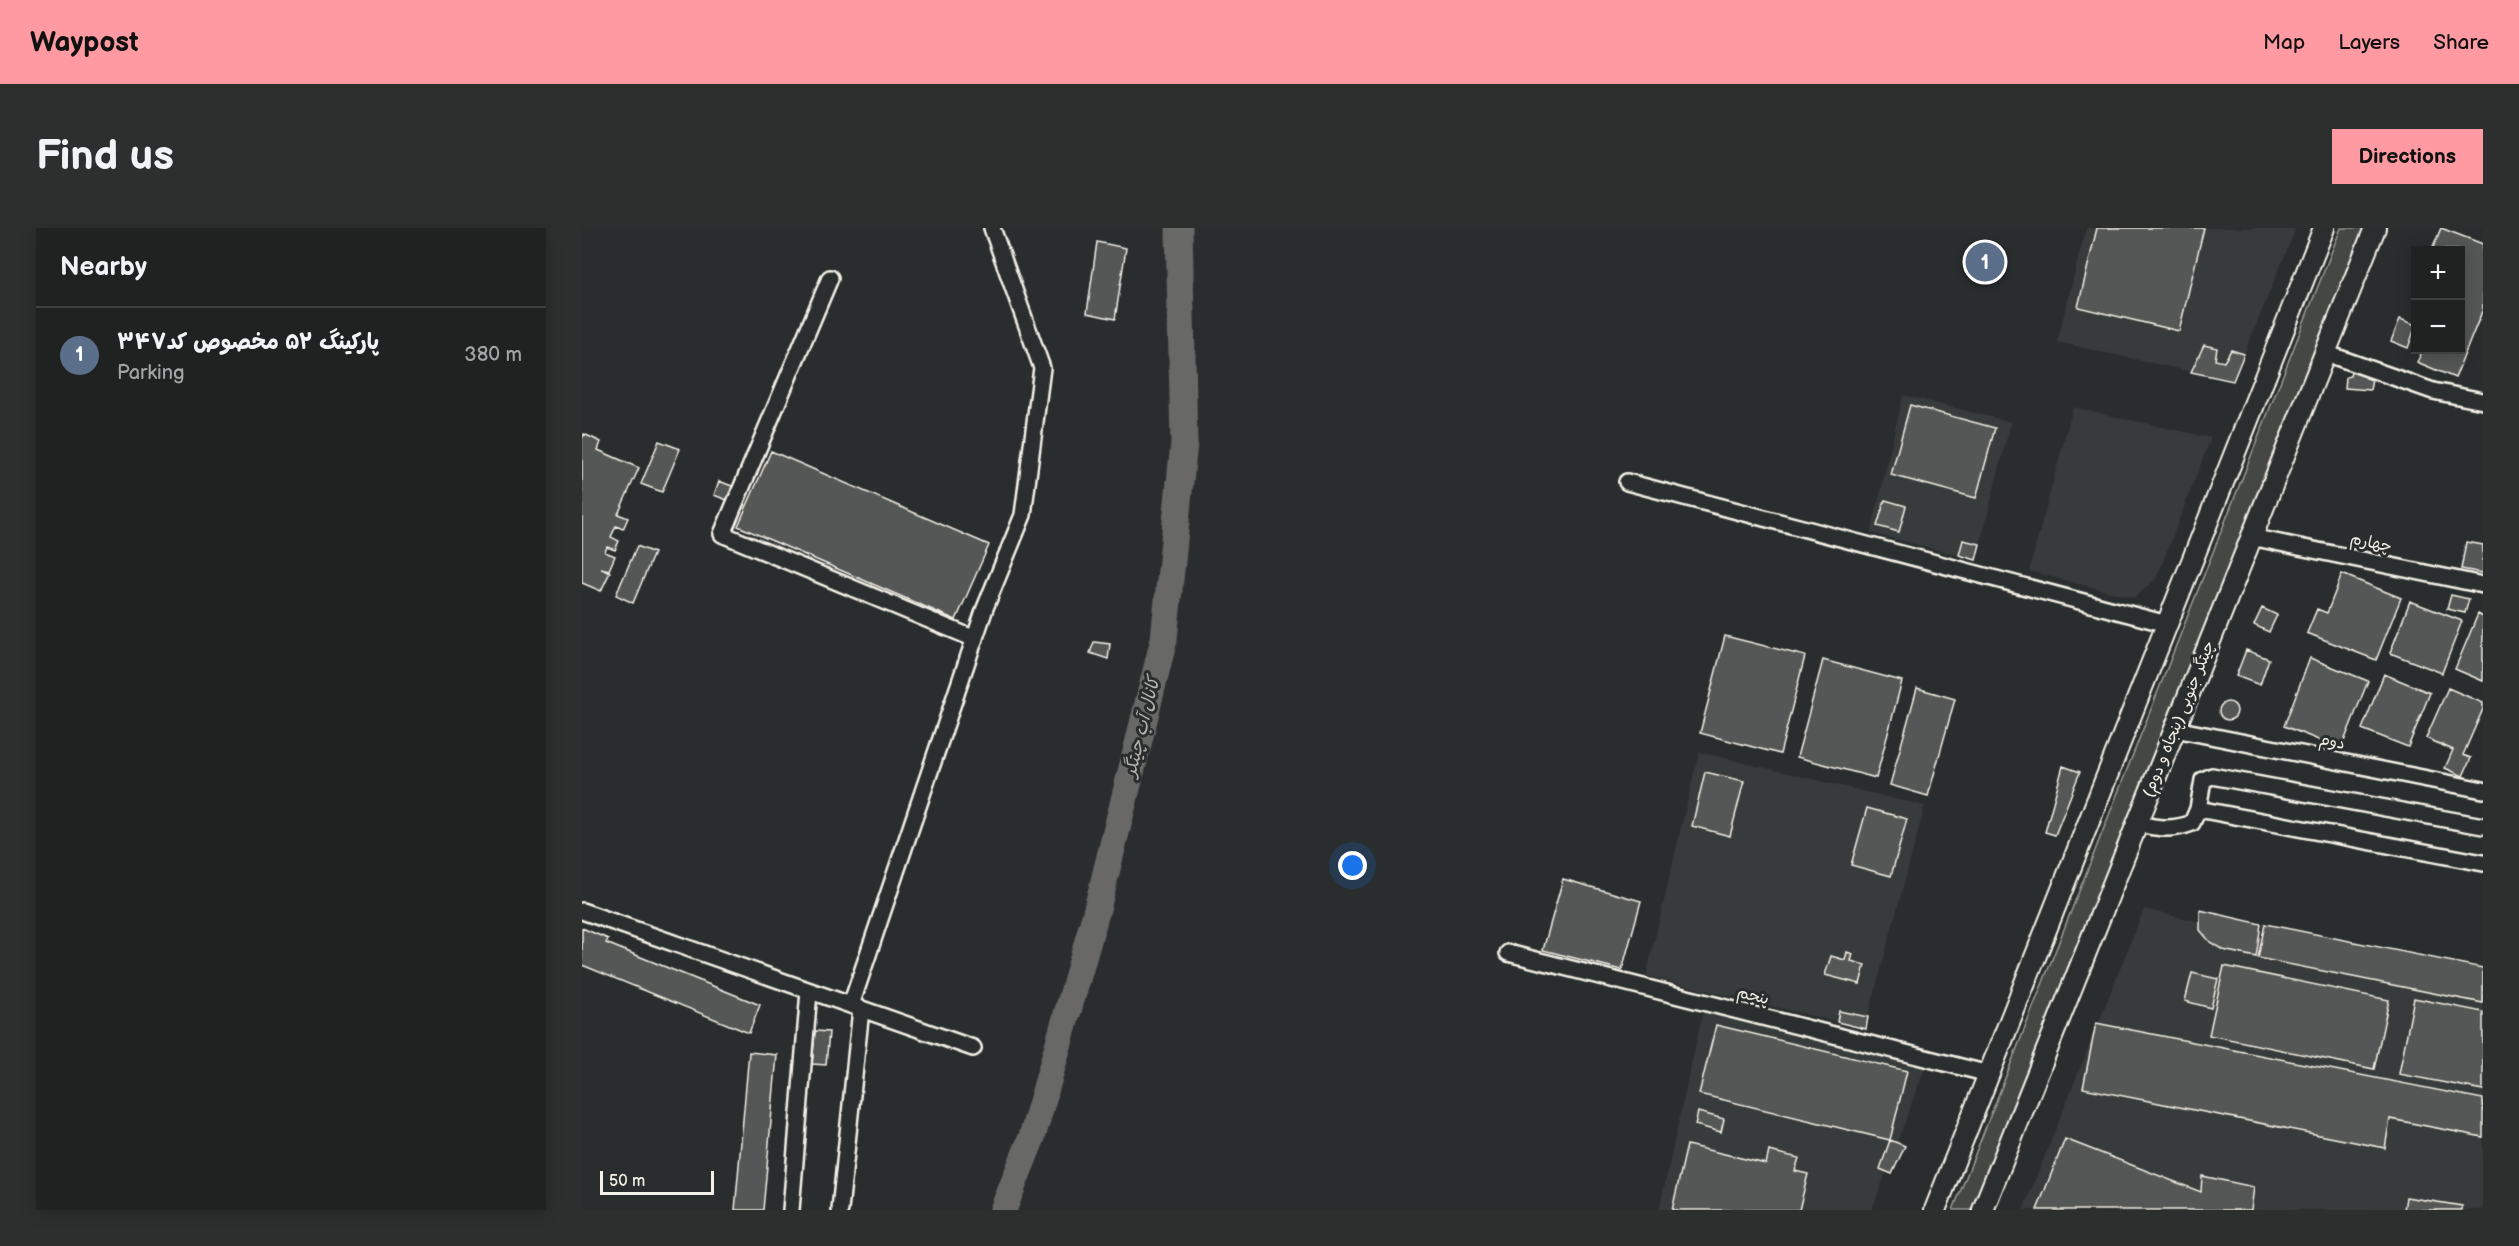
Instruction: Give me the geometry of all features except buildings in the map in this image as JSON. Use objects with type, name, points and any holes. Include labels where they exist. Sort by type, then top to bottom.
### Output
[{"type":"main road","points":[[1935,1210],[2324,228]]},
{"type":"main road","name":"چیتگر جنوبی (پنجاه و دوم)","points":[[1983,1210],[2374,228]]},
{"type":"lane","points":[[840,1210],[856,1007],[975,639],[1023,515],[1042,368],[992,228]]},
{"type":"lane","points":[[830,278],[722,534],[975,639]]},
{"type":"lane","points":[[2325,353],[2433,391],[2483,401]]},
{"type":"lane","points":[[1627,482],[2167,624]]},
{"type":"lane","name":"چهارم","points":[[2252,537],[2483,585]]},
{"type":"lane","name":"دوم","points":[[2175,729],[2483,790]]},
{"type":"lane","points":[[2137,824],[2159,829],[2178,829],[2192,823],[2198,809],[2203,780],[2212,776],[2483,826]]},
{"type":"lane","points":[[2198,809],[2483,863]]},
{"type":"lane","points":[[582,911],[973,1048]]},
{"type":"lane","name":"پنجم","points":[[1508,953],[1989,1074]]},
{"type":"lane","points":[[791,1210],[809,991]]},
{"type":"shaded area","points":[[2086,228],[2296,228],[2233,381],[2057,342]]},
{"type":"shaded area","points":[[2341,228],[2363,228],[1971,1210],[1953,1210]]},
{"type":"shaded area","points":[[1903,395],[2011,422],[1976,560],[1871,533]]},
{"type":"shaded area","points":[[2073,407],[2211,438],[2156,579],[2134,598],[2029,571]]},
{"type":"shaded area","points":[[1699,752],[1925,806],[1868,1017],[1840,1011],[1837,1022],[1646,976]]},
{"type":"shaded area","points":[[2144,909],[2483,987],[2483,1210],[2023,1210]]},
{"type":"shaded area","points":[[1703,1011],[1926,1065],[1872,1210],[1659,1210]]},
{"type":"waterway","name":"کانال آب چیتگر","points":[[1003,1210],[1032,1137],[1097,909],[1164,639],[1184,443],[1179,228]]},
{"type":"place","name":"پارکینگ ۵۲ مخصوص کد۳۴۷","points":[[1985,262]]}]
